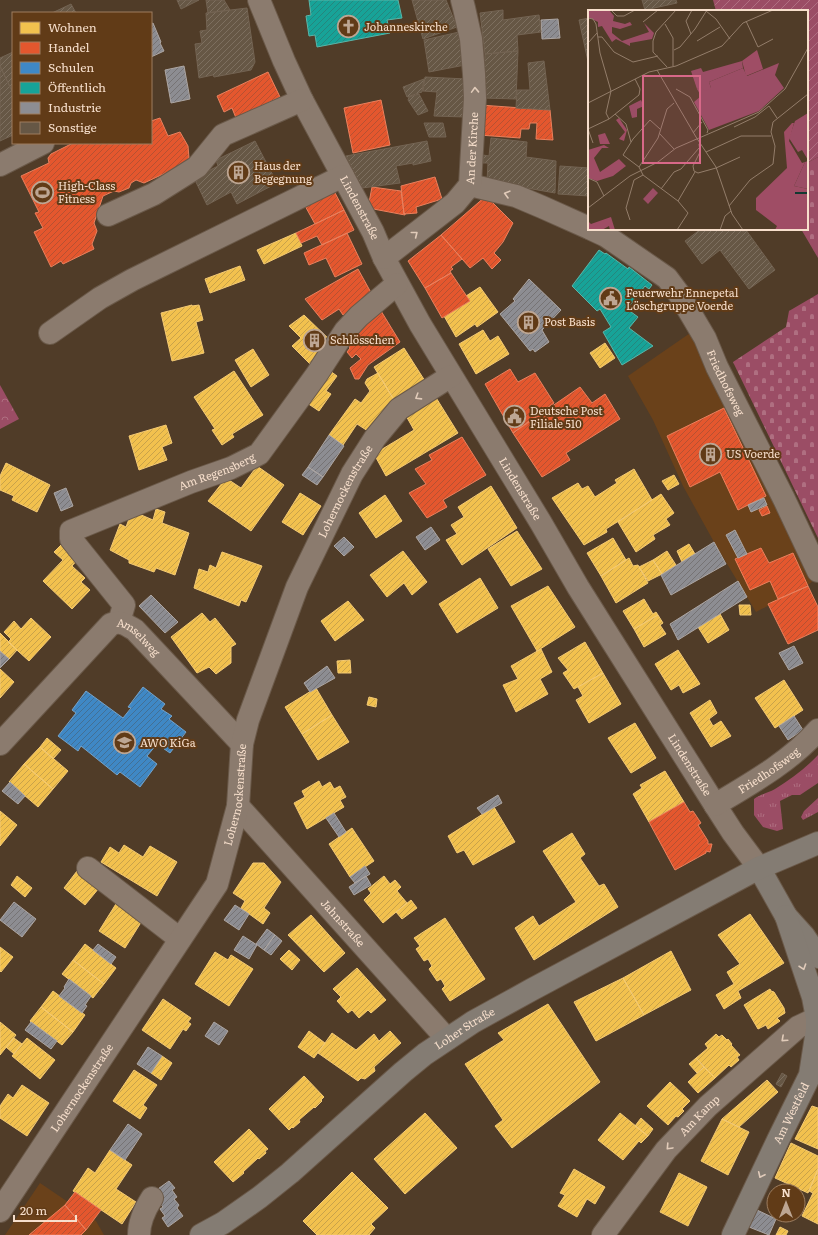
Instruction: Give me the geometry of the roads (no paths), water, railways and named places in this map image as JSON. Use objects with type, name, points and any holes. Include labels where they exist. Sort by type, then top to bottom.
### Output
[{"type":"main road","name":"Loher Straße","points":[[201,1235],[223,1223],[260,1197],[290,1173],[403,1072],[425,1054],[473,1022],[759,868],[818,843]]},
{"type":"main road","name":"Lindenstraße","points":[[759,868],[786,916],[804,936],[818,957]]},
{"type":"main road","name":"Am Westfeld","points":[[733,1235],[810,1075],[817,1030],[817,1018],[813,997],[786,916]]},
{"type":"street","name":"Lindenstraße","points":[[259,0],[302,100],[373,232],[397,284],[420,324],[541,523],[578,587],[733,833],[759,868]]},
{"type":"street","name":"An der Kirche","points":[[384,258],[455,203],[470,185],[475,98],[474,74],[471,39],[462,0]]},
{"type":"street","points":[[108,214],[154,194],[197,167],[223,135],[302,100]]},
{"type":"street","points":[[0,165],[40,144]]},
{"type":"street","points":[[50,333],[100,298],[132,280],[343,176]]},
{"type":"street","name":"Friedhofsweg","points":[[470,185],[516,196],[588,227]]},
{"type":"street","name":"Friedhofsweg","points":[[594,230],[606,236],[667,278],[679,294],[704,338],[717,367],[784,498],[818,572]]},
{"type":"street","name":"Am Regensberg","points":[[119,622],[124,605],[71,539],[71,531],[190,482],[231,468],[259,454],[317,374],[345,331],[359,316],[397,284]]},
{"type":"street","name":"Lohernockenstraße","points":[[0,1212],[217,884],[238,806],[242,744],[248,720],[298,587],[352,474],[375,438],[398,409],[451,376]]},
{"type":"street","name":"Amselweg","points":[[0,744],[111,624],[119,622],[126,624],[135,630],[242,744]]},
{"type":"street","name":"Friedhofsweg","points":[[715,805],[756,781],[807,742],[818,730]]},
{"type":"street","name":"Jahnstraße","points":[[238,806],[447,1039]]},
{"type":"street","points":[[88,868],[180,939]]},
{"type":"street","name":"Am Kamp","points":[[603,1235],[666,1150],[708,1106],[798,1027],[817,1018]]},
{"type":"street","points":[[140,1235],[140,1227],[146,1209],[152,1198]]},
{"type":"place","name":"Johanneskirche","points":[[348,27]]},
{"type":"place","name":"Haus der Begegnung","points":[[238,172]]},
{"type":"place","name":"High-Class Fitness","points":[[43,192]]},
{"type":"place","name":"Feuerwehr Ennepetal Löschgruppe Voerde","points":[[610,299]]},
{"type":"place","name":"Post Basis","points":[[528,322]]},
{"type":"place","name":"Schlösschen","points":[[314,340]]},
{"type":"place","name":"Deutsche Post Filiale 510","points":[[514,417]]},
{"type":"place","name":"US Voerde","points":[[711,454]]},
{"type":"place","name":"AWO KiGa","points":[[125,743]]}]
